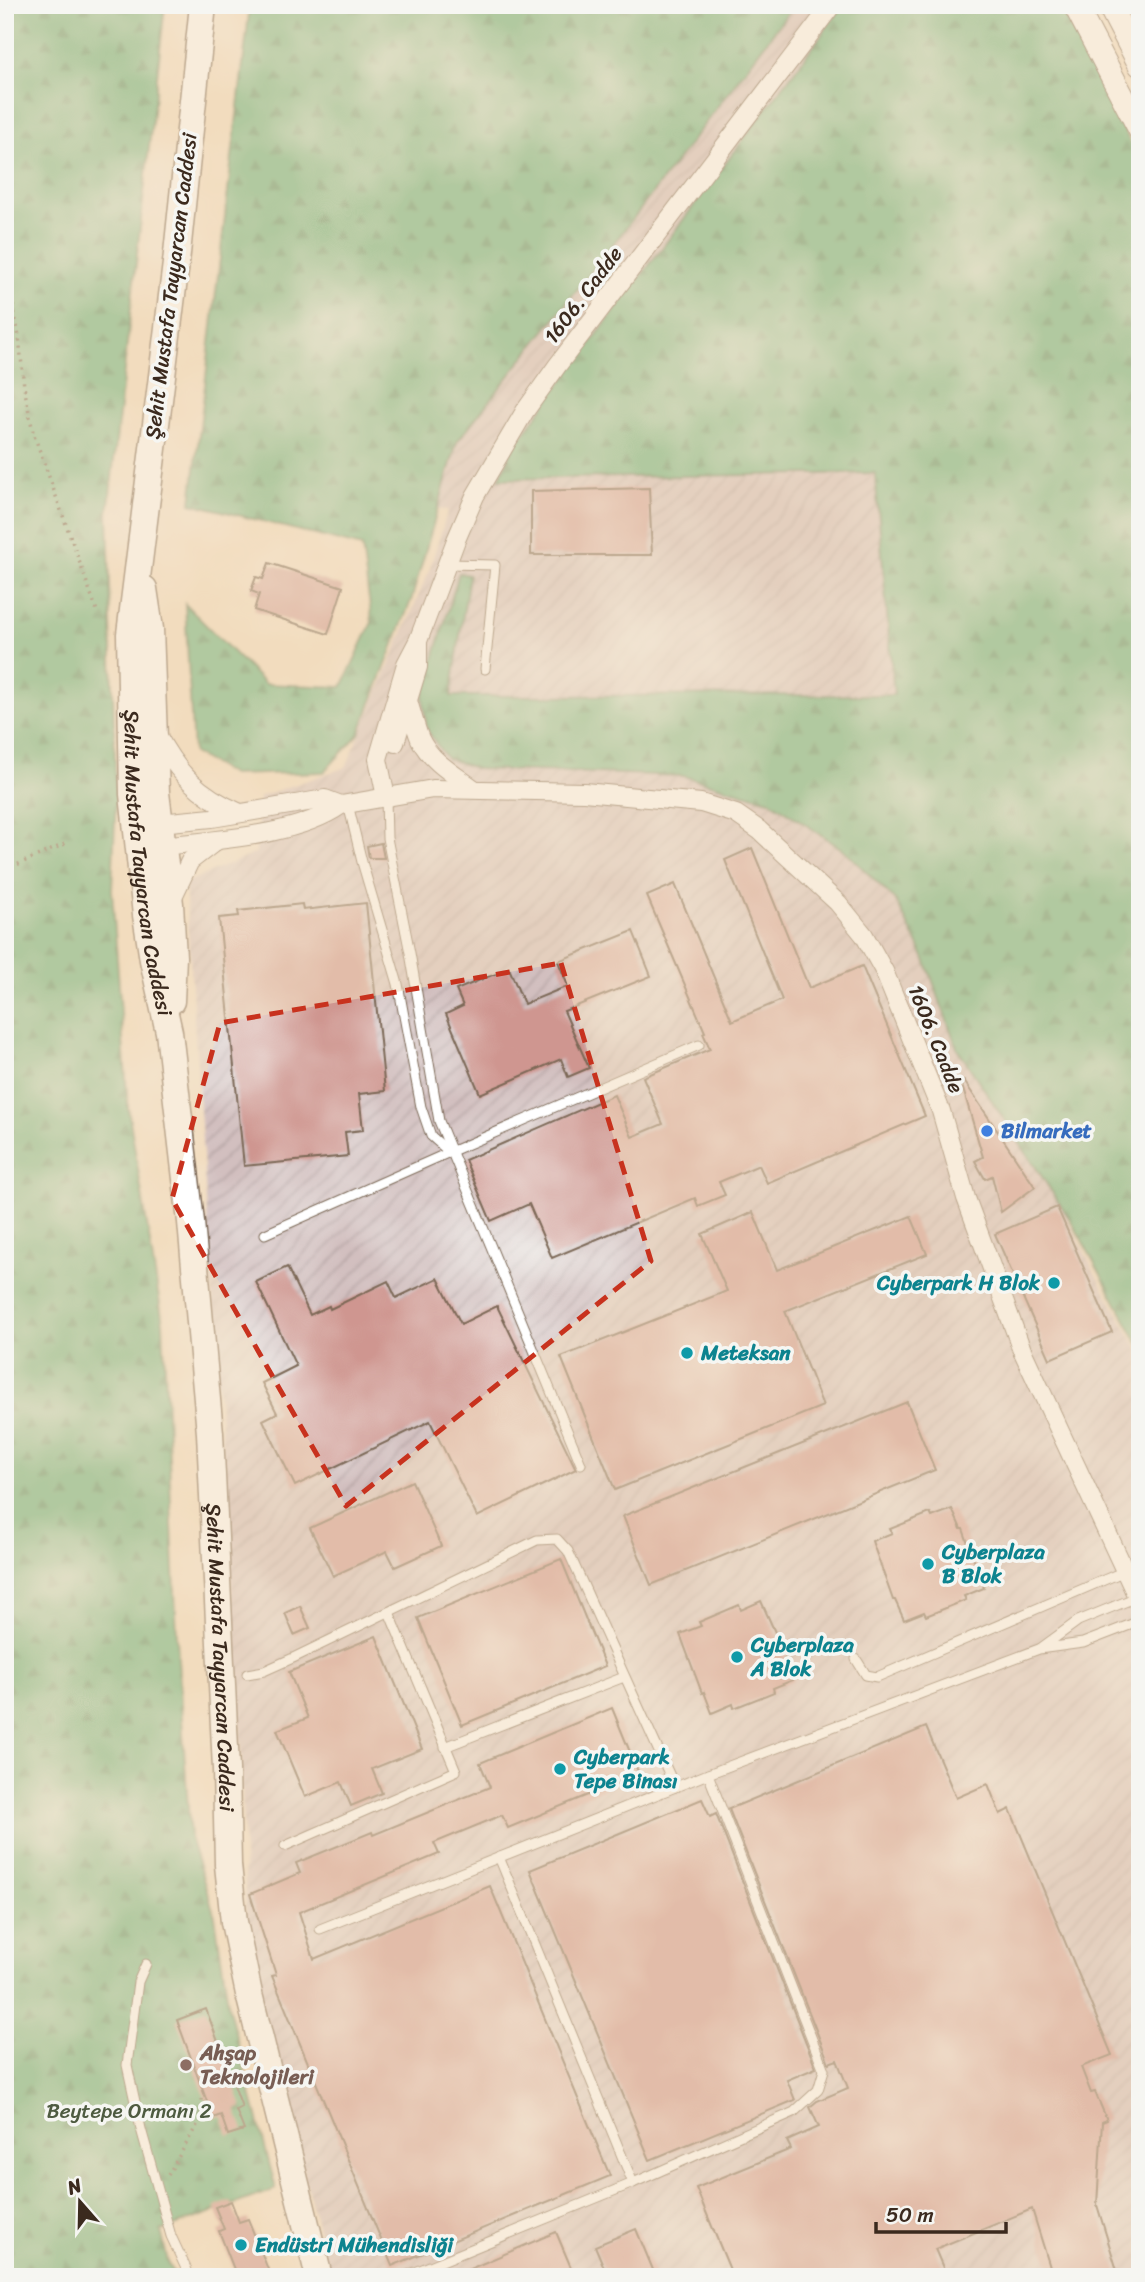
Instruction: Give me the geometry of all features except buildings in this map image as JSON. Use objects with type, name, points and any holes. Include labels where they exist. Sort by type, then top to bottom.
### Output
[{"type":"main road","name":"Şehit Mustafa Tayyarcan Caddesi","points":[[169,1032],[173,957],[170,904],[149,836],[132,753],[130,634],[176,263],[202,5]]},
{"type":"main road","name":"Şehit Mustafa Tayyarcan Caddesi","points":[[140,567],[150,629],[154,729],[149,836],[153,960],[169,1032],[190,1210],[209,1433],[226,1769],[228,1865],[234,1922],[249,1994],[319,2277]]},
{"type":"street","name":"1606. Cadde","points":[[832,5],[525,411],[475,496],[418,641],[406,664],[378,759],[386,797],[433,789],[474,789],[584,792],[701,803],[736,814],[758,830],[838,903],[864,935],[884,971],[941,1111],[966,1198],[1008,1315],[1132,1569],[1138,1600]]},
{"type":"street","points":[[1075,5],[1140,130]]},
{"type":"street","points":[[1110,5],[1140,65]]},
{"type":"street","name":"1606. Cadde","points":[[383,775],[418,667],[418,641]]},
{"type":"street","points":[[408,701],[427,751],[474,789]]},
{"type":"street","points":[[154,729],[173,764],[187,781],[223,806],[240,813]]},
{"type":"street","points":[[149,836],[218,839],[261,834],[316,819],[345,804],[386,797]]},
{"type":"street","points":[[149,836],[240,813],[325,799],[345,804]]},
{"type":"street","points":[[170,904],[190,862],[218,839]]},
{"type":"lane","points":[[447,564],[495,565],[485,669]]},
{"type":"lane","points":[[386,797],[387,838],[439,1122],[581,1464]]},
{"type":"lane","points":[[345,804],[398,984],[421,1107],[431,1136],[450,1152]]},
{"type":"lane","points":[[265,1234],[699,1045]]},
{"type":"lane","points":[[247,1674],[264,1671],[537,1540],[557,1538],[568,1551],[676,1787]]},
{"type":"lane","points":[[856,1660],[866,1675],[877,1677],[1132,1569]]},
{"type":"lane","points":[[1040,1649],[1078,1620],[1138,1600]]},
{"type":"lane","points":[[285,1846],[456,1771],[389,1612]]},
{"type":"lane","points":[[320,1929],[708,1774],[1040,1649],[1083,1643],[1140,1621]]},
{"type":"lane","points":[[446,1747],[624,1677]]},
{"type":"lane","points":[[403,2277],[633,2183],[794,2112],[818,2090],[824,2070],[708,1774]]},
{"type":"lane","points":[[499,1857],[633,2183]]},
{"type":"lane","points":[[146,1964],[138,1982],[127,2065],[159,2193],[172,2236],[190,2277]]},
{"type":"path","points":[[5,264],[33,432],[97,611]]},
{"type":"path","points":[[5,870],[67,843]]},
{"type":"path","points":[[159,2193],[203,2115],[202,2099]]},
{"type":"highlighted area","points":[[561,963],[651,1261],[346,1506],[172,1199],[220,1023]]},
{"type":"shaded area","points":[[262,5],[905,5],[1028,1141],[1098,1278],[1140,1352],[1140,2277],[330,2277],[247,1950],[239,1696],[185,883],[256,853],[259,797],[346,767],[429,571],[448,510],[352,505]]},
{"type":"green space","name":"Beytepe Ormanı 2","points":[[5,5],[165,5],[108,513],[116,798],[112,890],[128,1108],[163,1323],[178,1659],[190,1838],[215,1916],[229,2009],[276,2189],[161,2231],[168,2262],[176,2277],[5,2277]]},
{"type":"green space","points":[[250,5],[794,5],[636,215],[457,442],[412,598],[359,734],[324,772],[232,775],[193,753],[185,604],[265,684],[342,687],[372,622],[362,547],[191,503]]},
{"type":"green space","points":[[844,5],[1060,5],[1140,161],[1140,1346],[1073,1224],[957,1048],[924,957],[896,901],[845,851],[769,800],[683,776],[477,769],[446,758],[427,730],[423,696],[459,573],[469,575],[451,696],[894,695],[875,473],[499,479],[512,450],[549,399]]},
{"type":"place","name":"Bilmarket","points":[[987,1131]]},
{"type":"place","name":"Cyberpark H Blok","points":[[1054,1283]]},
{"type":"place","name":"Meteksan","points":[[687,1353]]},
{"type":"place","name":"Cyberplaza B Blok","points":[[928,1564]]},
{"type":"place","name":"Cyberplaza A Blok","points":[[737,1657]]},
{"type":"place","name":"Cyberpark Tepe Binası","points":[[560,1769]]},
{"type":"place","name":"Ahşap Teknolojileri","points":[[186,2065]]},
{"type":"place","name":"Endüstri Mühendisliği","points":[[241,2245]]}]
